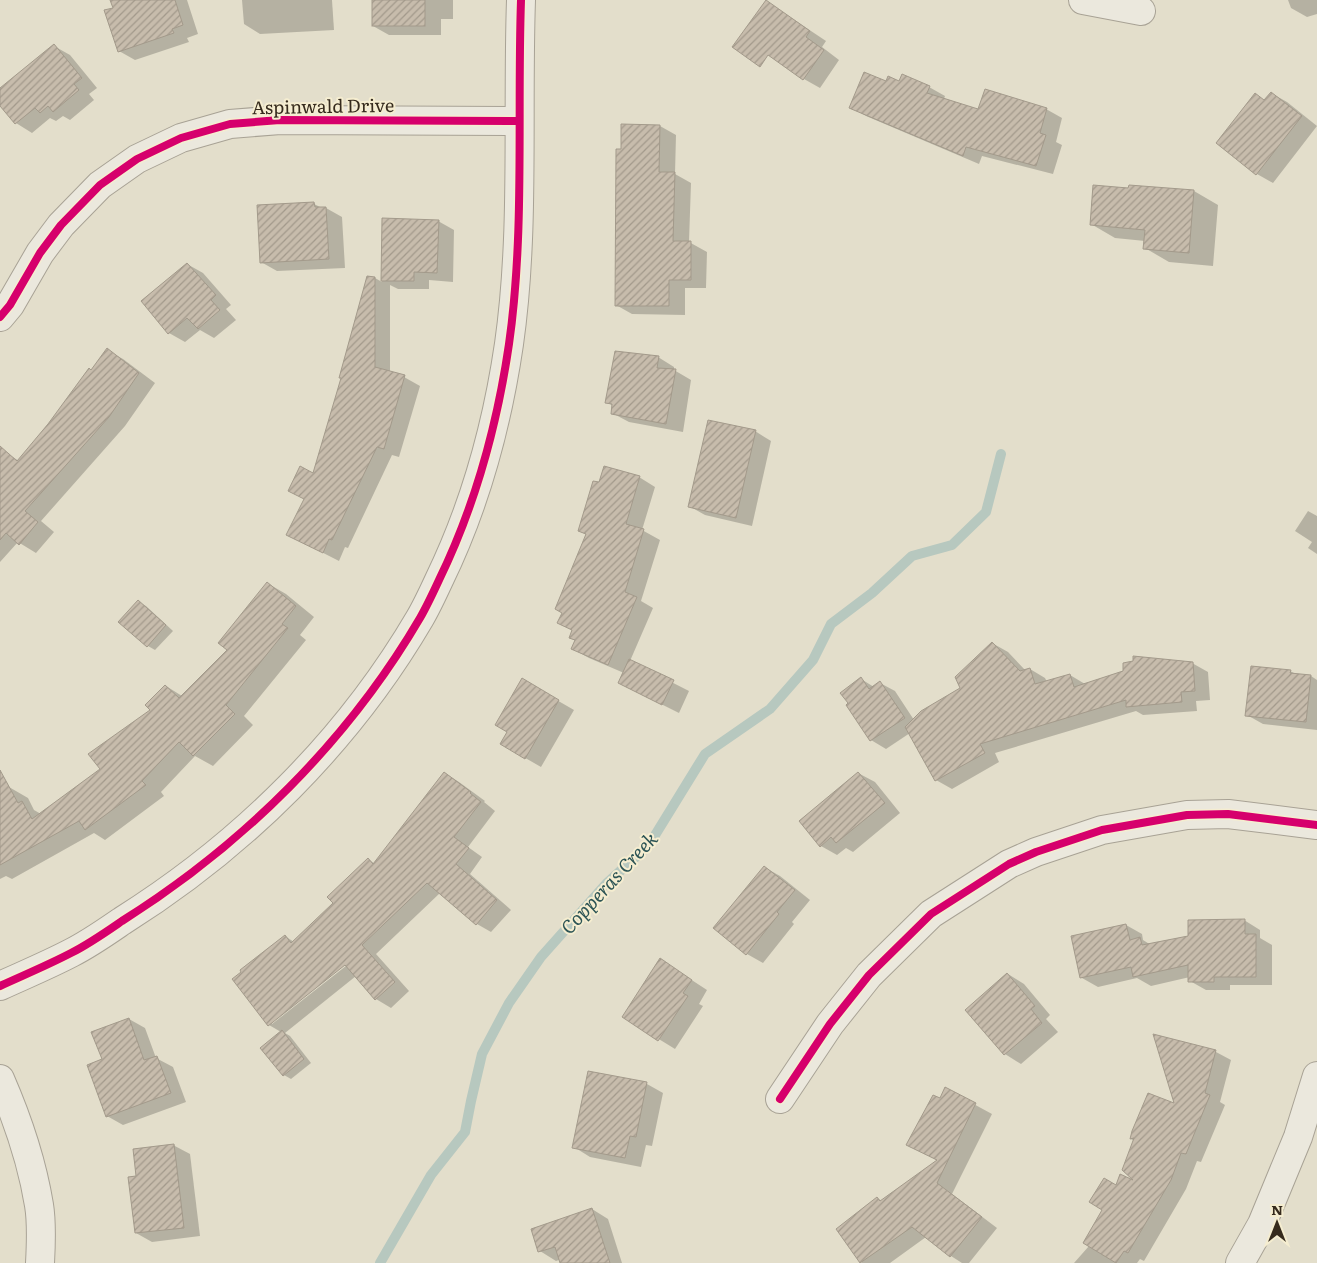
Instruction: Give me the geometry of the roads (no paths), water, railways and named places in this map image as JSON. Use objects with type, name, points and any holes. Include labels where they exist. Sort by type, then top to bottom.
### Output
[{"type":"street","points":[[0,986],[73,952],[154,901],[212,858],[277,801],[323,751],[378,684],[421,617],[451,556],[476,491],[498,407],[509,342],[517,262],[522,0]]},
{"type":"street","points":[[1082,0],[1141,11]]},
{"type":"street","name":"Aspinwald Drive","points":[[0,317],[10,305],[40,253],[61,225],[100,184],[137,159],[181,138],[230,124],[280,120],[519,122]]},
{"type":"street","points":[[780,1099],[830,1024],[869,975],[931,914],[1009,864],[1036,852],[1102,830],[1187,815],[1228,814],[1317,825]]},
{"type":"street","points":[[1240,1263],[1262,1224],[1298,1137],[1317,1076]]},
{"type":"street","points":[[0,1079],[17,1124],[32,1173],[39,1207],[40,1263]]},
{"type":"waterway","name":"Copperas Creek","points":[[380,1263],[431,1175],[465,1132],[482,1054],[509,1003],[541,957],[606,884],[649,845],[705,754],[770,709],[813,660],[831,624],[872,593],[912,556],[952,545],[986,512],[1001,454]]}]
